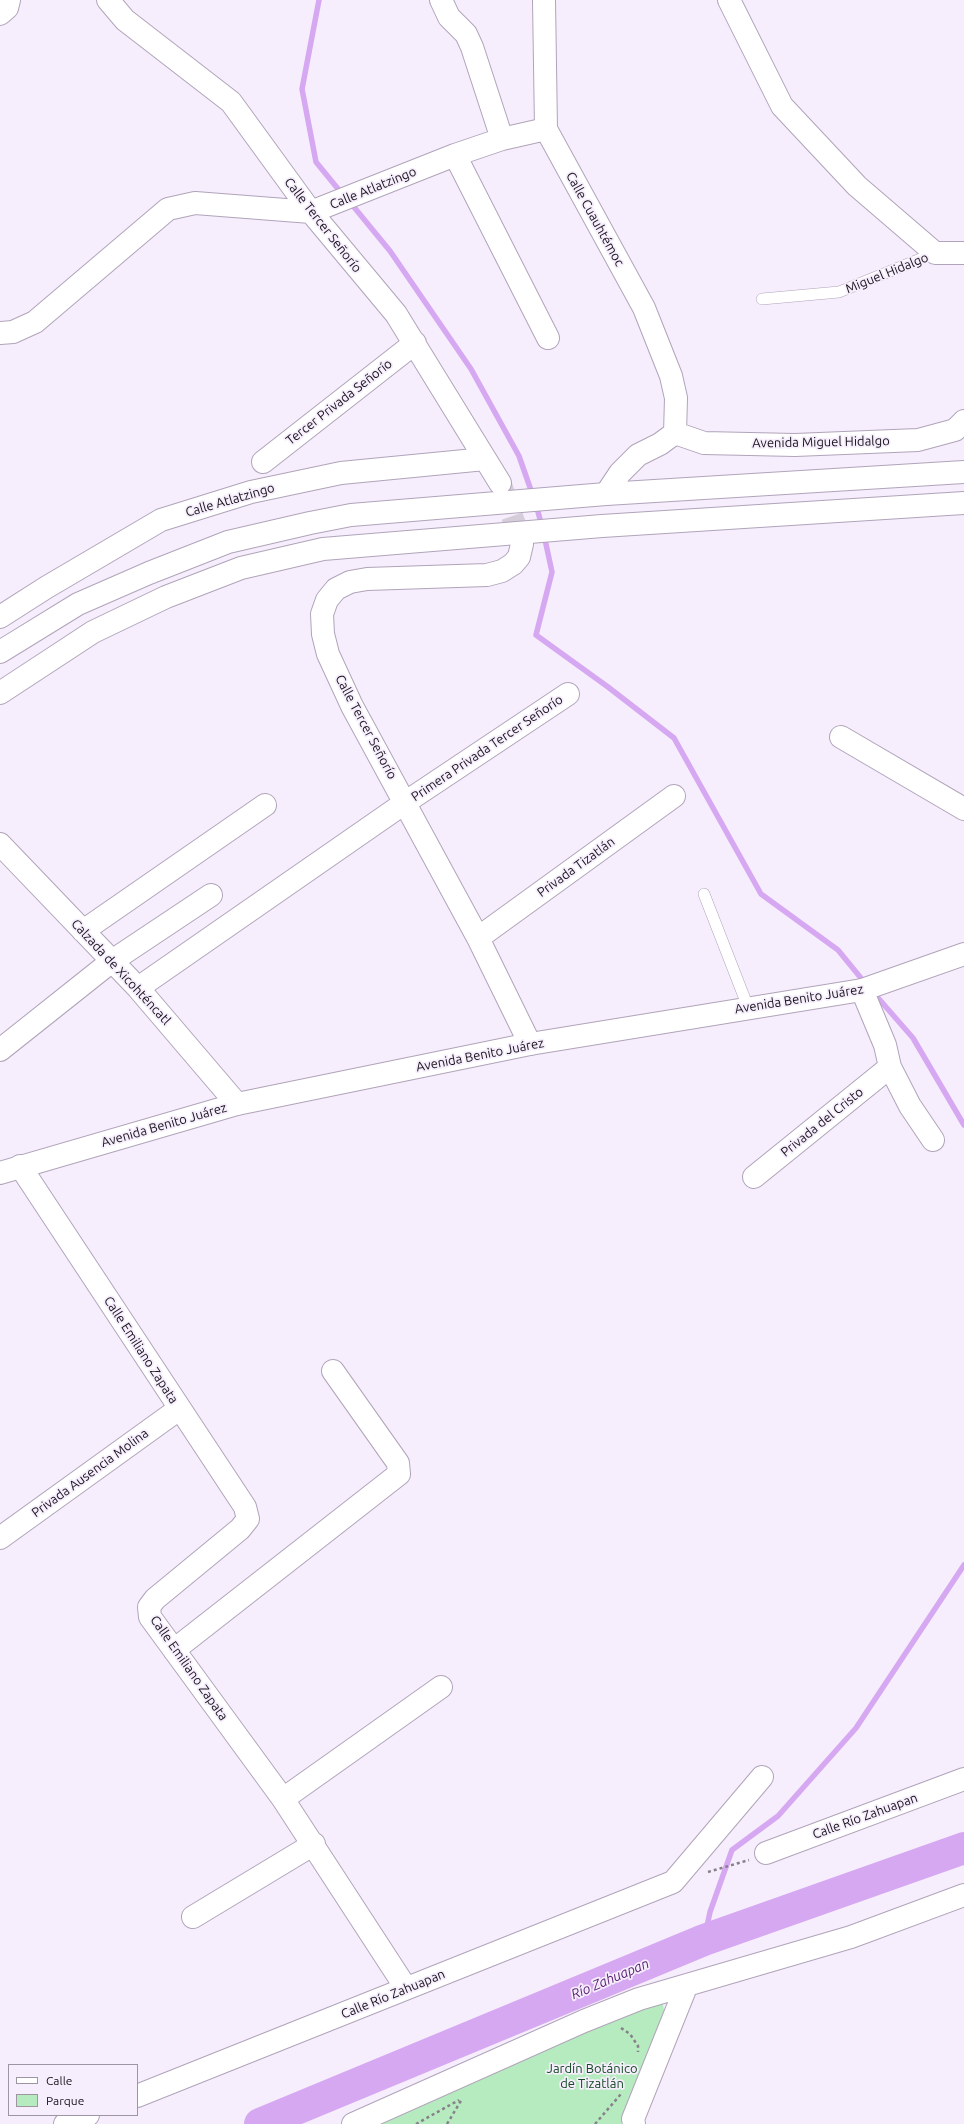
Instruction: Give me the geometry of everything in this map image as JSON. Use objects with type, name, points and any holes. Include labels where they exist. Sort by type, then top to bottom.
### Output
[{"type":"main road","points":[[0,14],[7,8],[9,0]]},
{"type":"main road","name":"Calle Tercer Señorío","points":[[108,0],[125,20],[231,102],[311,212],[396,314],[500,483]]},
{"type":"main road","points":[[441,0],[449,17],[466,34],[472,47],[502,139]]},
{"type":"main road","name":"Calle Cuauhtémoc","points":[[544,0],[546,130],[644,308],[671,376],[676,398],[675,433]]},
{"type":"main road","points":[[729,0],[782,106],[857,186],[935,253]]},
{"type":"main road","name":"Calle Atlatzingo","points":[[0,333],[13,332],[35,322],[168,210],[195,203],[311,212],[455,155],[502,139],[546,130]]},
{"type":"main road","points":[[455,155],[548,338]]},
{"type":"main road","name":"Miguel Hidalgo","points":[[935,253],[964,253]]},
{"type":"main road","name":"Tercer Privada Señorío","points":[[263,462],[415,343]]},
{"type":"main road","name":"Avenida Miguel Hidalgo","points":[[675,433],[704,443],[796,445],[918,440],[955,430],[964,421]]},
{"type":"main road","points":[[606,494],[620,473],[638,455],[660,444],[675,433]]},
{"type":"main road","name":"Calle Atlatzingo","points":[[0,617],[47,587],[161,520],[251,492],[341,473],[485,458]]},
{"type":"main road","points":[[0,652],[78,604],[149,573],[228,542],[351,515],[606,494],[964,472]]},
{"type":"main road","points":[[0,692],[93,632],[166,597],[241,568],[323,548],[602,526],[964,503]]},
{"type":"main road","name":"Calle Tercer Señorío","points":[[522,544],[519,556],[513,564],[502,571],[487,575],[367,579],[350,582],[336,589],[327,600],[322,614],[323,634],[328,654],[352,706],[406,802],[478,938],[530,1044]]},
{"type":"main road","name":"Primera Privada Tercer Señorío","points":[[138,988],[406,802],[568,694]]},
{"type":"main road","points":[[841,737],[964,809]]},
{"type":"main road","name":"Privada Tizatlán","points":[[478,938],[674,796]]},
{"type":"main road","points":[[83,931],[265,805]]},
{"type":"main road","name":"Calzada de Xicohténcatl","points":[[0,844],[138,988],[237,1104]]},
{"type":"main road","points":[[0,1050],[112,960],[211,895]]},
{"type":"main road","name":"Avenida Benito Juárez","points":[[10,1169],[237,1104],[530,1044],[748,1007],[862,990],[964,954]]},
{"type":"main road","points":[[862,990],[885,1045],[890,1067],[910,1106],[933,1140]]},
{"type":"main road","name":"Privada del Cristo","points":[[754,1177],[890,1067]]},
{"type":"main road","name":"Calle Emiliano Zapata","points":[[10,1169],[179,1409],[245,1507],[248,1519],[240,1529],[155,1599],[149,1607],[150,1617],[283,1799],[314,1844],[406,1988]]},
{"type":"main road","points":[[174,1650],[399,1474],[398,1463],[333,1371]]},
{"type":"main road","name":"Privada Ausencia Molina","points":[[0,1538],[179,1409]]},
{"type":"main road","points":[[283,1799],[440,1686]]},
{"type":"main road","name":"Calle Río Zahuapan","points":[[138,2096],[673,1882],[762,1777]]},
{"type":"main road","name":"Calle Río Zahuapan","points":[[766,1853],[964,1779]]},
{"type":"main road","points":[[193,1917],[314,1844]]},
{"type":"main road","points":[[353,2124],[584,2021],[639,1999],[686,1987],[851,1937],[964,1895]]},
{"type":"main road","points":[[634,2124],[633,2119],[686,1987]]},
{"type":"main road","points":[[65,2124],[85,2116]]},
{"type":"lane","name":"Miguel Hidalgo","points":[[762,299],[839,292],[935,253]]},
{"type":"lane","points":[[704,894],[748,1007]]},
{"type":"path","points":[[713,1871],[739,1864]]},
{"type":"path","points":[[614,2028],[620,2028],[630,2034],[638,2046],[639,2059]]},
{"type":"path","points":[[595,2124],[621,2093]]},
{"type":"path","points":[[416,2124],[469,2095]]},
{"type":"path","points":[[447,2124],[462,2098]]},
{"type":"green space","name":"Jardín Botánico de Tizatlán","points":[[662,2000],[667,2025],[631,2106],[621,2124],[373,2124],[539,2046]]},
{"type":"waterway","points":[[319,0],[302,89],[316,162],[343,195]]},
{"type":"waterway","points":[[349,201],[390,251],[471,369],[519,456],[533,496]]},
{"type":"waterway","points":[[536,504],[542,527]]},
{"type":"waterway","points":[[544,535],[552,572],[536,635],[608,687],[674,738],[761,894],[838,950],[865,983]]},
{"type":"waterway","points":[[872,991],[913,1038],[964,1125]]},
{"type":"waterway","points":[[704,1940],[710,1912],[732,1850],[778,1816],[856,1728],[964,1565]]},
{"type":"waterway","name":"Río Zahuapan","points":[[260,2124],[704,1940],[964,1848]]},
{"type":"tunnel","points":[[501,485],[522,544]]}]
